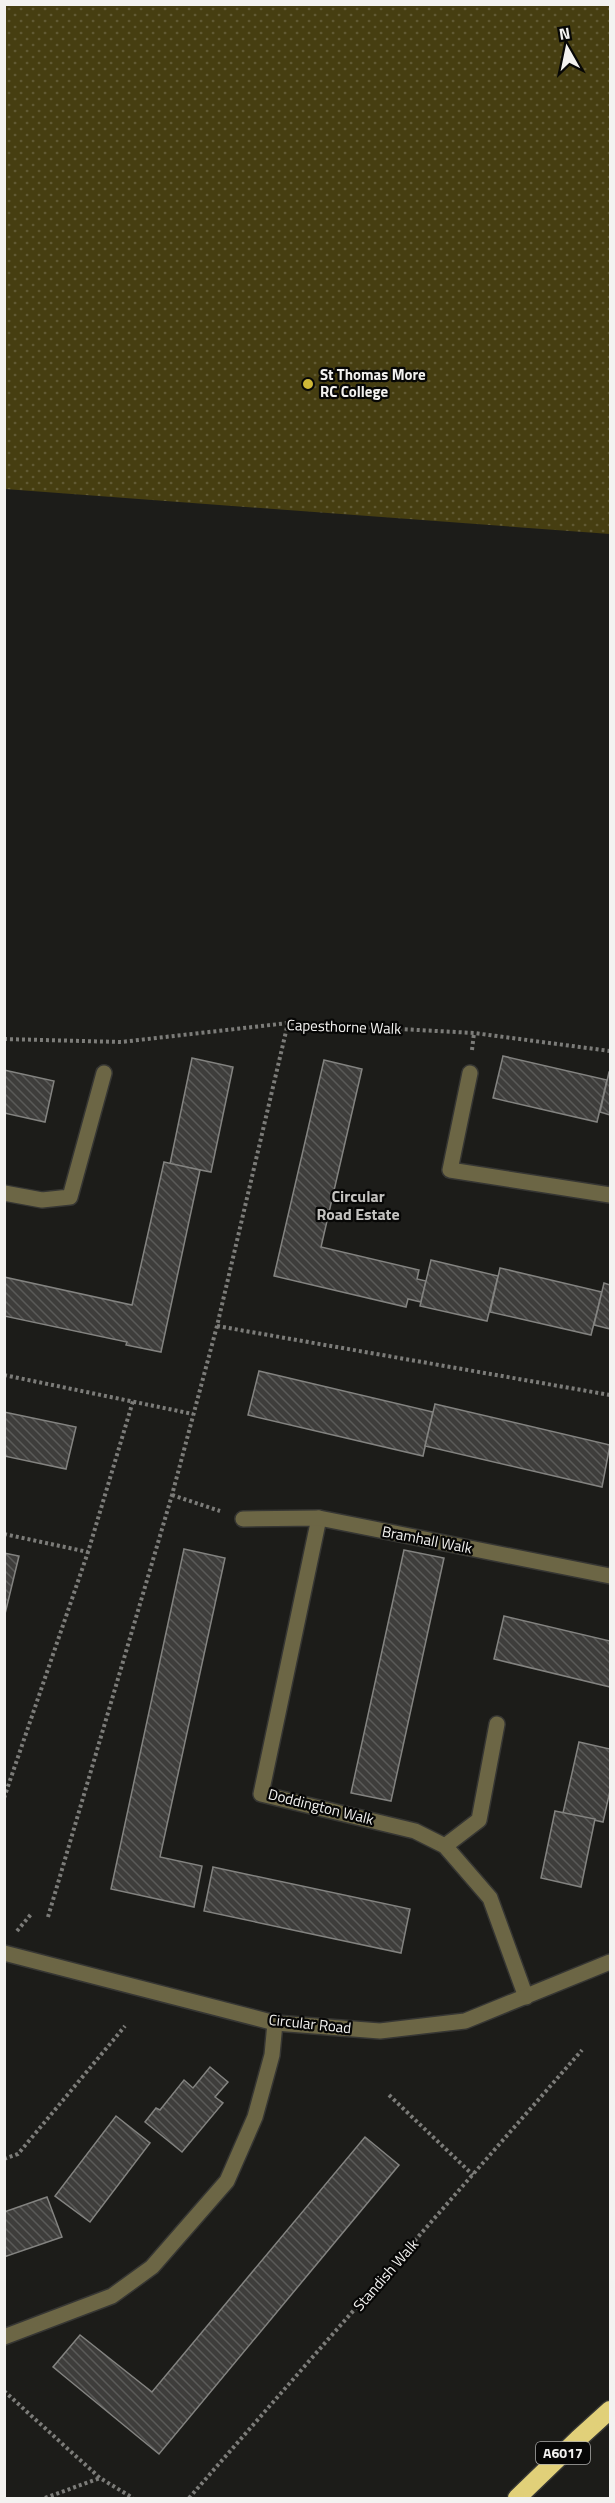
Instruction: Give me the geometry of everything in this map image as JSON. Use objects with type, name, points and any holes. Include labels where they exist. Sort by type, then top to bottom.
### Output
[{"type":"highway","name":"A6017","points":[[517,2499],[610,2410]]},
{"type":"street","points":[[4,1192],[42,1200],[69,1197],[104,1073]]},
{"type":"street","points":[[470,1073],[450,1170],[610,1195]]},
{"type":"street","name":"Bramhall Walk","points":[[243,1518],[319,1518],[610,1576]]},
{"type":"street","name":"Doddington Walk","points":[[319,1518],[261,1794],[415,1831],[445,1846],[490,1898],[526,1997]]},
{"type":"street","points":[[445,1846],[478,1820],[497,1724]]},
{"type":"street","name":"Circular Road","points":[[4,1953],[275,2023],[380,2031],[465,2022],[610,1962]]},
{"type":"street","points":[[4,2337],[112,2296],[152,2267],[227,2181],[255,2117],[272,2055],[275,2023]]},
{"type":"path","name":"Capesthorne Walk","points":[[4,1039],[121,1042],[288,1023],[474,1033],[610,1050]]},
{"type":"path","points":[[48,1917],[172,1495],[217,1326],[288,1023]]},
{"type":"path","points":[[217,1326],[610,1395]]},
{"type":"path","points":[[4,1375],[193,1414]]},
{"type":"path","points":[[4,1798],[88,1552],[133,1401]]},
{"type":"path","points":[[172,1495],[243,1518]]},
{"type":"path","points":[[4,1534],[88,1552]]},
{"type":"path","points":[[4,2159],[18,2154],[125,2025]]},
{"type":"path","name":"Standish Walk","points":[[189,2499],[582,2050]]},
{"type":"path","points":[[389,2095],[474,2175]]},
{"type":"path","points":[[4,2391],[100,2478],[134,2499]]},
{"type":"path","points":[[45,2499],[100,2478]]},
{"type":"shaded area","name":"St Thomas More RC College","points":[[4,5],[610,5],[610,534],[5,489]]},
{"type":"building","points":[[503,1056],[607,1080],[597,1122],[493,1098]]},
{"type":"building","points":[[192,1058],[233,1067],[211,1172],[170,1164]]},
{"type":"building","points":[[324,1060],[362,1069],[321,1247],[419,1270],[417,1279],[426,1281],[421,1302],[408,1299],[406,1307],[274,1276]]},
{"type":"building","points":[[4,1070],[54,1081],[45,1122],[4,1113]]},
{"type":"building","points":[[610,1072],[610,1115],[600,1112]]},
{"type":"building","points":[[164,1162],[200,1170],[161,1352],[126,1345],[127,1342],[4,1316],[4,1277],[132,1305]]},
{"type":"building","points":[[431,1260],[498,1276],[487,1321],[420,1306]]},
{"type":"building","points":[[500,1268],[602,1292],[591,1335],[490,1312]]},
{"type":"building","points":[[604,1283],[610,1285],[610,1329],[594,1325]]},
{"type":"building","points":[[259,1371],[433,1412],[423,1456],[248,1415]]},
{"type":"building","points":[[435,1404],[610,1445],[602,1487],[425,1446]]},
{"type":"building","points":[[4,1412],[76,1427],[66,1469],[4,1456]]},
{"type":"building","points":[[184,1549],[225,1558],[160,1857],[202,1866],[194,1907],[111,1889]]},
{"type":"building","points":[[404,1550],[444,1558],[391,1801],[351,1793]]},
{"type":"building","points":[[4,1553],[19,1556],[4,1618]]},
{"type":"building","points":[[504,1616],[610,1641],[610,1687],[494,1659]]},
{"type":"building","points":[[579,1742],[610,1749],[610,1791],[603,1822],[563,1813]]},
{"type":"building","points":[[555,1811],[595,1819],[581,1887],[541,1878]]},
{"type":"building","points":[[213,1867],[410,1909],[401,1953],[204,1911]]},
{"type":"building","points":[[210,2067],[228,2082],[215,2097],[223,2103],[182,2152],[145,2122],[156,2108],[160,2110],[184,2080],[193,2088]]},
{"type":"building","points":[[116,2116],[150,2143],[90,2222],[55,2196]]},
{"type":"building","points":[[365,2137],[399,2165],[159,2454],[53,2367],[80,2335],[152,2392]]},
{"type":"building","points":[[47,2197],[62,2237],[4,2257],[4,2212]]},
{"type":"place","name":"St Thomas More RC College","points":[[308,384]]},
{"type":"district","name":"Circular Road Estate","points":[[358,1205]]}]
